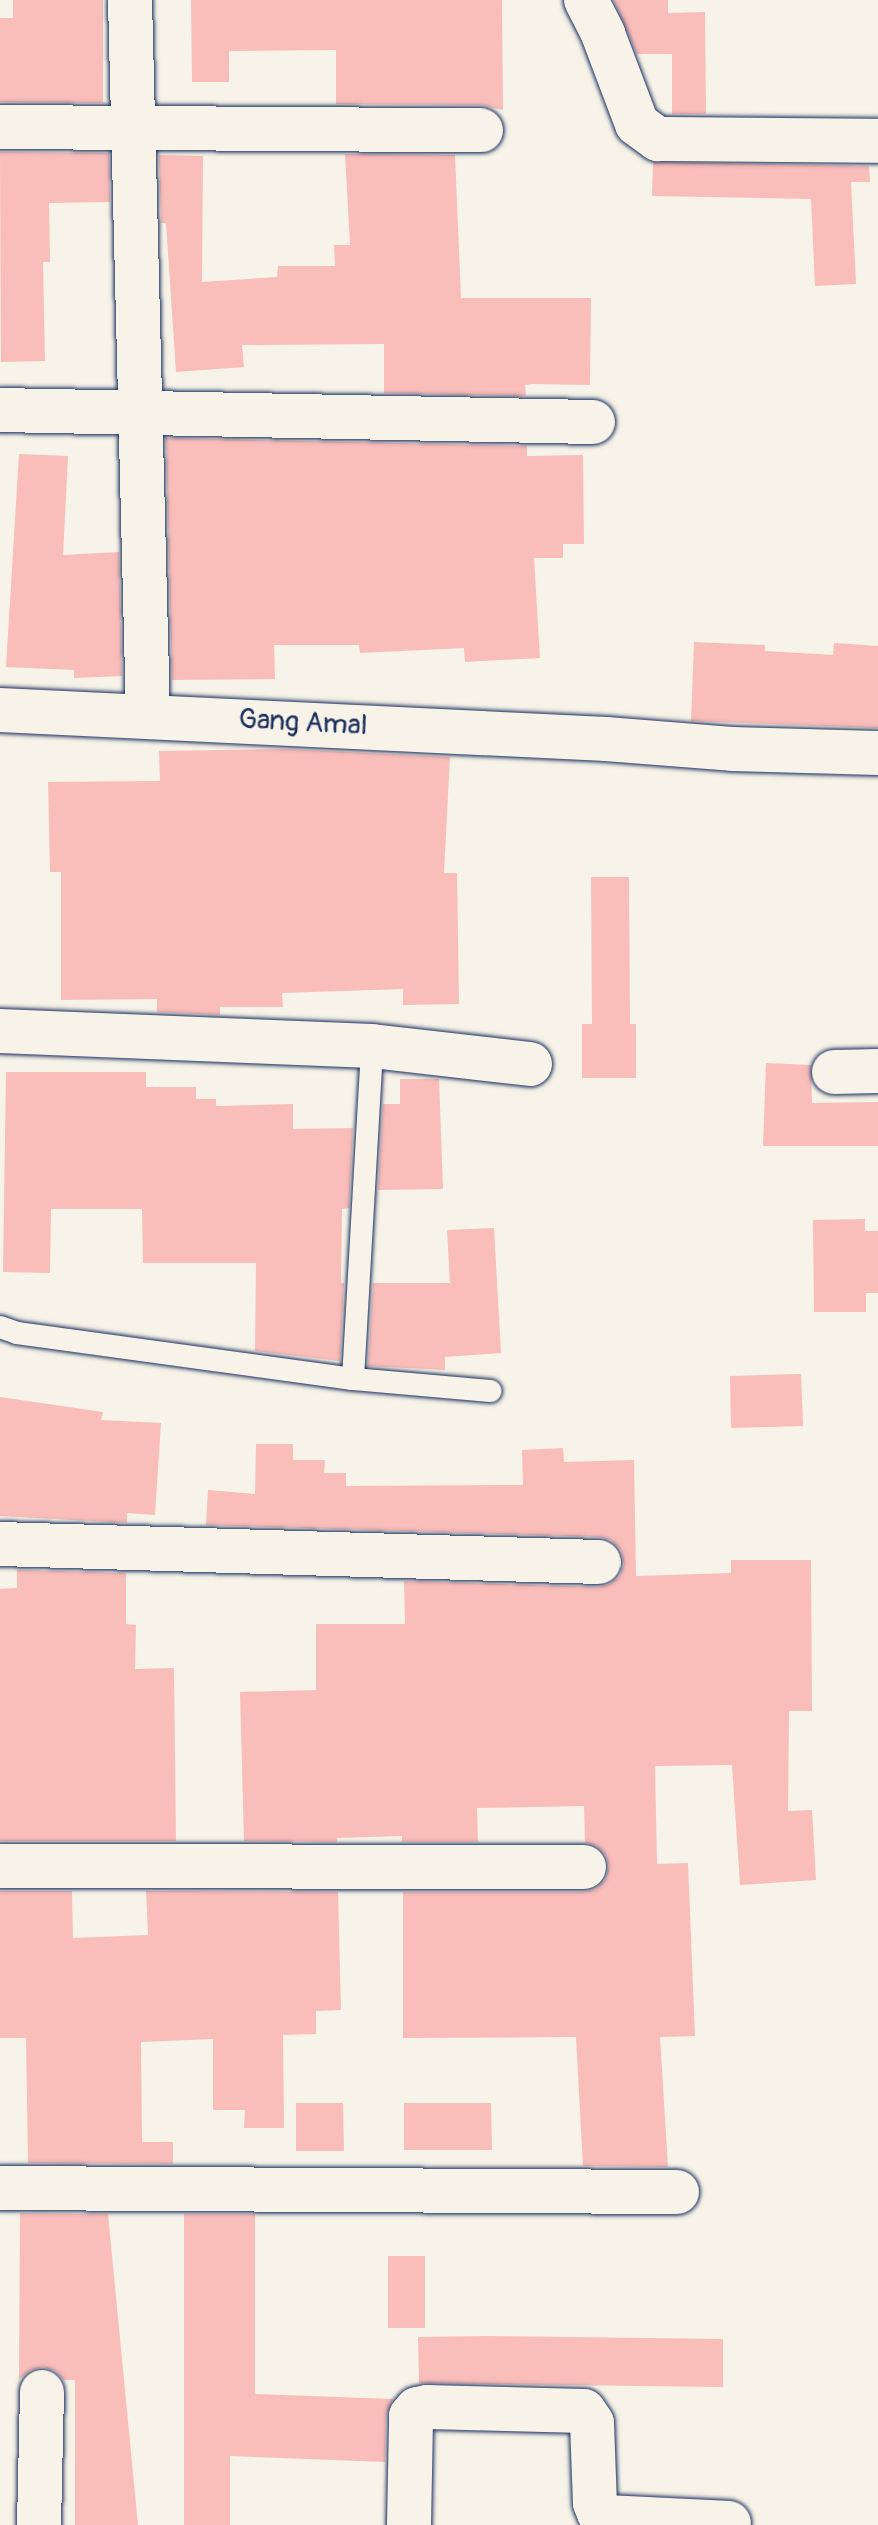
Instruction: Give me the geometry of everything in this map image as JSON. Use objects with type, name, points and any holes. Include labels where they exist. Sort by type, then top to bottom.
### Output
[{"type":"street","points":[[130,0],[138,413],[148,714]]},
{"type":"street","points":[[586,0],[603,34],[637,124],[658,139],[878,141]]},
{"type":"street","points":[[0,127],[481,130]]},
{"type":"street","points":[[0,410],[593,422]]},
{"type":"street","name":"Gang Amal","points":[[0,710],[148,714],[606,739],[732,749],[878,753]]},
{"type":"street","points":[[0,1031],[372,1046],[530,1064]]},
{"type":"street","points":[[834,1072],[878,1071]]},
{"type":"street","points":[[0,1544],[599,1562]]},
{"type":"street","points":[[0,1866],[584,1867]]},
{"type":"street","points":[[0,2188],[677,2192]]},
{"type":"street","points":[[39,2525],[42,2392]]},
{"type":"street","points":[[409,2525],[411,2416],[417,2409],[427,2407],[584,2411],[592,2423],[595,2503],[599,2513],[607,2517],[729,2523]]},
{"type":"lane","points":[[353,1379],[372,1046]]},
{"type":"lane","points":[[0,1327],[17,1333],[353,1379],[490,1391]]},
{"type":"building","points":[[13,0],[103,0],[103,103],[0,102],[0,18],[13,18]]},
{"type":"building","points":[[191,0],[502,0],[503,110],[481,105],[336,104],[336,50],[229,51],[229,82],[192,82]]},
{"type":"building","points":[[614,0],[668,0],[668,13],[705,12],[706,114],[672,114],[672,54],[637,54]]},
{"type":"building","points":[[0,152],[109,153],[110,202],[49,203],[50,262],[43,262],[45,361],[1,362]]},
{"type":"building","points":[[345,154],[455,155],[461,298],[591,298],[590,385],[525,385],[526,396],[384,393],[384,344],[242,345],[244,367],[176,372],[166,223],[161,223],[159,155],[203,156],[202,282],[277,277],[278,266],[335,266],[334,245],[350,245]]},
{"type":"building","points":[[653,162],[869,166],[870,182],[851,182],[856,284],[815,286],[811,199],[652,196]]},
{"type":"building","points":[[166,438],[527,446],[527,456],[583,455],[584,544],[563,544],[563,558],[534,558],[540,658],[465,662],[464,648],[360,653],[359,645],[274,645],[275,679],[172,680]]},
{"type":"building","points":[[19,454],[68,456],[63,555],[119,552],[122,676],[74,678],[74,670],[6,667]]},
{"type":"building","points":[[694,642],[765,645],[765,651],[833,655],[834,643],[878,646],[878,728],[691,721]]},
{"type":"building","points":[[286,749],[450,757],[444,873],[457,873],[459,1004],[403,1005],[403,989],[282,993],[283,1007],[220,1007],[220,1015],[157,1012],[157,999],[61,1000],[61,872],[50,872],[48,782],[160,781],[159,751]]},
{"type":"building","points":[[591,877],[629,877],[630,1024],[636,1024],[636,1078],[582,1078],[582,1024],[592,1024]]},
{"type":"building","points":[[766,1063],[811,1065],[812,1103],[878,1102],[878,1146],[763,1146]]},
{"type":"building","points":[[6,1072],[146,1072],[146,1087],[196,1087],[196,1099],[216,1099],[216,1106],[293,1104],[293,1129],[353,1128],[349,1208],[342,1209],[341,1283],[344,1283],[340,1361],[255,1351],[256,1263],[143,1263],[142,1209],[51,1209],[50,1273],[3,1272]]},
{"type":"building","points":[[400,1079],[439,1079],[443,1189],[378,1190],[383,1104],[400,1104]]},
{"type":"building","points":[[865,1219],[865,1231],[878,1231],[878,1293],[866,1293],[866,1312],[814,1312],[813,1220]]},
{"type":"building","points":[[494,1228],[501,1353],[445,1357],[445,1370],[368,1366],[373,1283],[450,1283],[447,1230]]},
{"type":"building","points":[[801,1374],[803,1426],[731,1428],[730,1376]]},
{"type":"building","points":[[0,1397],[103,1412],[101,1420],[161,1423],[155,1515],[127,1513],[127,1523],[0,1516]]},
{"type":"building","points":[[256,1444],[293,1444],[293,1460],[325,1460],[324,1473],[346,1473],[346,1486],[523,1485],[522,1450],[563,1448],[564,1462],[634,1460],[636,1576],[731,1573],[731,1560],[811,1560],[812,1711],[789,1711],[788,1811],[812,1810],[816,1880],[740,1885],[732,1765],[655,1766],[657,1864],[688,1863],[695,2036],[660,2037],[668,2167],[583,2166],[576,2037],[403,2038],[403,1892],[584,1892],[596,1889],[606,1879],[609,1866],[606,1855],[597,1846],[585,1842],[584,1806],[477,1808],[478,1842],[402,1842],[402,1836],[337,1838],[337,1842],[244,1841],[240,1692],[316,1690],[316,1624],[405,1624],[404,1581],[598,1587],[610,1584],[620,1576],[624,1564],[621,1550],[611,1540],[600,1537],[206,1525],[208,1490],[255,1494]]},
{"type":"building","points":[[17,1570],[126,1573],[126,1624],[136,1625],[135,1669],[174,1668],[176,1841],[0,1841],[0,1589],[17,1588]]},
{"type":"building","points":[[0,1891],[72,1891],[73,1938],[148,1935],[146,1891],[338,1892],[341,2010],[316,2011],[316,2034],[283,2035],[284,2128],[244,2128],[245,2110],[213,2110],[213,2039],[141,2042],[142,2142],[173,2142],[173,2164],[28,2163],[26,2038],[0,2038]]},
{"type":"building","points":[[296,2103],[343,2103],[344,2151],[296,2151]]},
{"type":"building","points":[[404,2103],[491,2103],[492,2150],[404,2150]]},
{"type":"building","points":[[20,2213],[108,2214],[138,2525],[75,2525],[75,2380],[64,2380],[56,2371],[43,2367],[31,2370],[19,2379]]},
{"type":"building","points":[[184,2214],[255,2214],[255,2394],[393,2399],[386,2416],[385,2462],[230,2456],[230,2525],[184,2525]]},
{"type":"building","points":[[388,2256],[425,2256],[425,2328],[388,2328]]},
{"type":"building","points":[[418,2337],[723,2339],[723,2387],[419,2383]]}]
